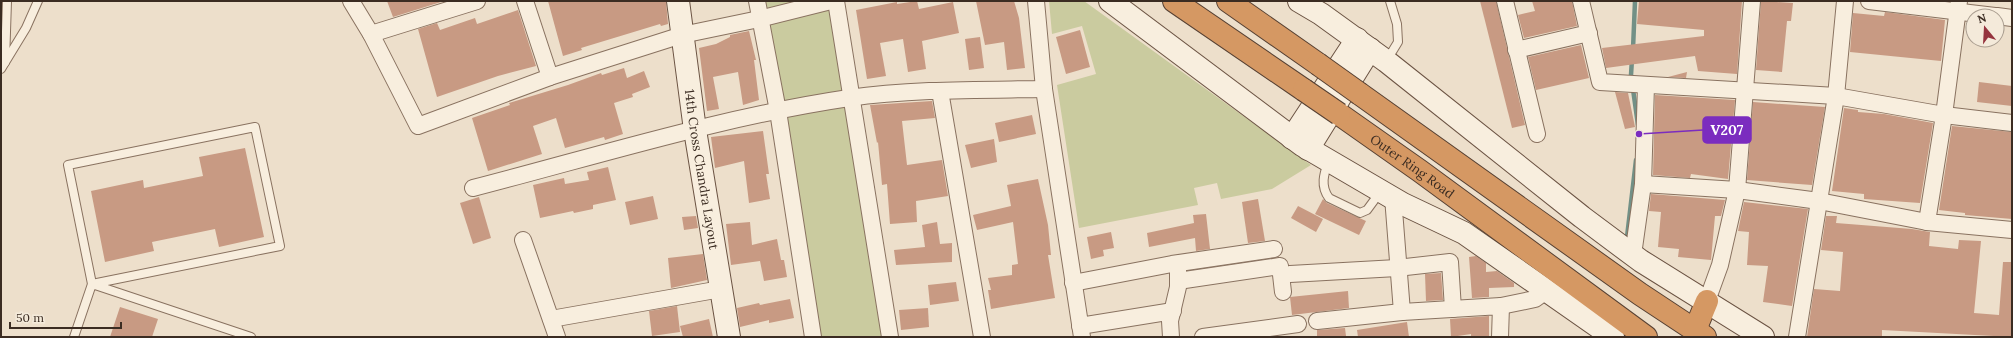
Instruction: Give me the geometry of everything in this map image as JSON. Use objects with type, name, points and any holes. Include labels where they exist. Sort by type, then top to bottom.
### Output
[{"type":"highway","name":"Outer Ring Road","points":[[1174,1],[1420,171],[1646,337]]},
{"type":"highway","points":[[1228,1],[1640,294],[1700,333],[1707,301]]},
{"type":"street","points":[[351,1],[371,34],[418,126],[550,77],[682,35],[759,19],[831,1]]},
{"type":"street","points":[[371,34],[477,1]]},
{"type":"street","points":[[525,1],[550,77]]},
{"type":"street","name":"14th Cross Chandra Layout","points":[[678,1],[695,130],[729,337]]},
{"type":"street","points":[[757,1],[759,19],[778,111],[813,337]]},
{"type":"street","points":[[836,1],[850,98],[890,337]]},
{"type":"street","points":[[1036,1],[1044,89],[1081,331],[1173,311]]},
{"type":"street","points":[[1110,1],[1300,143],[1403,204],[1464,233],[1606,332]]},
{"type":"street","points":[[1299,1],[1371,50],[1628,251],[1763,337]]},
{"type":"street","points":[[1505,1],[1537,134]]},
{"type":"street","points":[[1581,1],[1600,82],[1836,96],[1944,114],[2012,123]]},
{"type":"street","points":[[1707,301],[1720,264],[1737,190],[1752,1]]},
{"type":"street","points":[[1797,337],[1836,96],[1845,1]]},
{"type":"street","points":[[1869,1],[1958,6],[1944,114],[1927,222]]},
{"type":"street","points":[[1516,50],[1588,33]]},
{"type":"street","points":[[1300,143],[1371,50]]},
{"type":"street","points":[[1628,251],[1643,184],[1637,84]]},
{"type":"street","points":[[473,188],[695,130],[778,111],[850,98],[940,91],[1044,89]]},
{"type":"street","points":[[940,91],[982,337]]},
{"type":"street","points":[[1643,184],[1737,190],[1819,201],[1927,222],[2012,230]]},
{"type":"street","points":[[1387,194],[1402,312]]},
{"type":"street","points":[[523,240],[557,337]]},
{"type":"street","points":[[1073,283],[1176,264],[1274,249]]},
{"type":"street","points":[[1290,274],[1397,268],[1450,262],[1454,309]]},
{"type":"street","points":[[1172,337],[1170,328],[1178,281],[1176,264]]},
{"type":"street","points":[[1178,281],[1280,266],[1283,292]]},
{"type":"street","points":[[551,319],[721,289]]},
{"type":"street","points":[[1317,321],[1402,312],[1500,306],[1535,300],[1546,291]]},
{"type":"street","points":[[1500,306],[1500,337]]},
{"type":"street","points":[[1203,337],[1298,324]]},
{"type":"lane","points":[[3,66],[7,1]]},
{"type":"lane","points":[[3,66],[26,28],[38,1]]},
{"type":"lane","points":[[1371,50],[1398,42],[1397,24],[1390,1]]},
{"type":"lane","points":[[74,337],[92,284],[68,165],[256,126],[280,246],[92,284]]},
{"type":"lane","points":[[1328,160],[1323,177],[1323,184],[1329,198],[1360,213],[1367,210],[1387,194]]},
{"type":"lane","points":[[92,284],[251,337]]},
{"type":"green space","points":[[757,1],[836,1],[890,337],[813,337]]},
{"type":"green space","points":[[1049,1],[1084,1],[1311,165],[1272,189],[1221,199],[1217,183],[1194,188],[1198,205],[1079,228],[1057,85],[1096,74],[1082,26],[1052,34]]},
{"type":"building","points":[[387,1],[441,1],[441,2],[393,17]]},
{"type":"building","points":[[548,1],[666,1],[668,24],[661,26],[660,24],[581,48],[582,50],[563,56]]},
{"type":"building","points":[[917,1],[919,9],[953,2],[959,33],[922,41],[926,69],[908,72],[903,39],[880,43],[886,76],[867,79],[856,10],[897,2],[897,4]]},
{"type":"building","points":[[976,1],[1014,1],[1019,18],[1025,68],[1007,70],[1004,42],[985,45]]},
{"type":"building","points":[[1480,1],[1496,1],[1525,125],[1512,128]]},
{"type":"building","points":[[1532,1],[1572,1],[1577,26],[1524,38],[1518,15],[1535,11]]},
{"type":"building","points":[[1639,1],[1742,1],[1737,74],[1698,71],[1695,56],[1606,68],[1602,48],[1704,36],[1704,30],[1637,24]]},
{"type":"building","points":[[1761,1],[1793,3],[1791,21],[1787,21],[1782,72],[1756,70]]},
{"type":"building","points":[[518,10],[536,66],[498,76],[437,97],[418,29],[437,23],[440,30],[475,18],[477,24]]},
{"type":"building","points":[[1885,12],[1945,20],[1941,61],[1850,52],[1853,13],[1884,16]]},
{"type":"building","points":[[1080,30],[1090,67],[1066,74],[1056,37]]},
{"type":"building","points":[[749,31],[756,60],[754,60],[759,100],[743,105],[738,72],[713,77],[719,109],[707,111],[699,48],[716,44],[730,37],[730,35]]},
{"type":"building","points":[[980,37],[984,68],[969,70],[965,39]]},
{"type":"building","points":[[1581,45],[1589,78],[1536,90],[1528,57]]},
{"type":"building","points":[[624,68],[627,78],[644,71],[650,87],[632,94],[633,97],[614,103],[623,134],[605,140],[604,137],[565,148],[556,118],[533,126],[542,154],[488,171],[472,118],[510,105],[509,103],[601,73],[602,75]]},
{"type":"building","points":[[1687,72],[1686,78],[1668,77]]},
{"type":"building","points":[[1979,82],[2012,86],[2012,106],[1977,102]]},
{"type":"building","points":[[1615,92],[1628,93],[1635,127],[1625,129]]},
{"type":"building","points":[[1655,95],[1735,100],[1728,179],[1691,174],[1690,178],[1653,175]]},
{"type":"building","points":[[932,101],[935,118],[902,121],[907,165],[942,160],[948,196],[916,201],[917,222],[890,224],[887,184],[882,185],[878,142],[877,143],[870,105]]},
{"type":"building","points":[[1753,102],[1825,107],[1812,185],[1747,180]]},
{"type":"building","points":[[1844,108],[1858,110],[1858,112],[1884,114],[1933,123],[1920,203],[1864,199],[1864,194],[1832,191]]},
{"type":"building","points":[[1032,115],[1036,134],[999,142],[995,123]]},
{"type":"building","points":[[1952,126],[2012,132],[2012,219],[1965,215],[1965,213],[1939,210]]},
{"type":"building","points":[[763,131],[769,174],[766,174],[770,199],[749,203],[744,161],[715,168],[711,137]]},
{"type":"building","points":[[994,139],[997,162],[971,168],[965,145]]},
{"type":"building","points":[[245,148],[264,237],[219,247],[215,229],[152,242],[154,251],[105,262],[91,191],[143,180],[144,188],[203,176],[199,157]]},
{"type":"building","points":[[608,167],[616,200],[593,205],[593,209],[574,213],[573,211],[540,218],[533,185],[564,178],[565,184],[589,180],[587,172]]},
{"type":"building","points":[[1038,179],[1048,225],[1051,255],[1048,255],[1055,298],[991,309],[988,290],[991,290],[988,278],[1012,275],[1012,265],[1018,264],[1013,222],[977,230],[973,215],[1011,206],[1007,185]]},
{"type":"building","points":[[1651,194],[1725,200],[1721,216],[1715,216],[1711,260],[1678,257],[1679,249],[1658,247],[1661,212],[1649,211]]},
{"type":"building","points":[[653,196],[658,219],[630,225],[625,202]]},
{"type":"building","points":[[479,197],[491,238],[473,244],[460,203]]},
{"type":"building","points":[[1258,199],[1265,241],[1248,243],[1242,202]]},
{"type":"building","points":[[1323,199],[1327,203],[1366,221],[1359,235],[1315,214]]},
{"type":"building","points":[[1744,202],[1808,209],[1792,306],[1763,302],[1768,266],[1747,265],[1749,232],[1738,231]]},
{"type":"building","points":[[1298,206],[1323,219],[1316,232],[1291,218]]},
{"type":"building","points":[[1206,214],[1210,249],[1196,251],[1195,238],[1149,247],[1147,233],[1194,223],[1193,215]]},
{"type":"building","points":[[696,216],[698,228],[684,230],[682,217]]},
{"type":"building","points":[[1826,216],[1837,216],[1836,223],[1912,229],[1930,232],[1929,246],[1958,249],[1959,240],[1981,241],[1974,313],[1999,315],[2003,262],[2012,262],[2012,337],[1882,330],[1882,337],[1807,337],[1814,289],[1840,291],[1843,252],[1821,250]]},
{"type":"building","points":[[750,222],[752,245],[777,239],[781,260],[784,260],[787,277],[764,281],[760,261],[731,265],[726,224]]},
{"type":"building","points":[[937,222],[940,244],[952,243],[952,262],[896,265],[894,250],[925,247],[922,225]]},
{"type":"building","points":[[1111,232],[1114,248],[1103,250],[1104,256],[1091,259],[1087,237]]},
{"type":"building","points":[[703,254],[707,280],[671,288],[668,258]]},
{"type":"building","points":[[1476,256],[1486,263],[1486,272],[1497,271],[1514,283],[1514,287],[1489,288],[1489,297],[1472,298],[1469,257]]},
{"type":"building","points":[[1441,273],[1443,300],[1426,301],[1425,274]]},
{"type":"building","points":[[956,282],[959,301],[930,305],[928,285]]},
{"type":"building","points":[[1348,291],[1349,308],[1292,315],[1290,297]]},
{"type":"building","points":[[790,299],[794,318],[769,323],[769,320],[740,327],[737,308],[759,303],[760,305]]},
{"type":"building","points":[[677,306],[680,332],[652,336],[649,311]]},
{"type":"building","points":[[120,307],[158,319],[152,337],[110,337]]},
{"type":"building","points":[[928,308],[929,327],[901,330],[899,310]]},
{"type":"building","points":[[1489,316],[1489,337],[1471,337],[1471,334],[1451,337],[1450,319]]},
{"type":"building","points":[[709,319],[713,337],[683,337],[680,326]]},
{"type":"building","points":[[1407,322],[1409,337],[1358,337],[1357,330]]},
{"type":"building","points":[[1345,328],[1346,336],[1317,337],[1317,330]]},
{"type":"waterway","points":[[1633,49],[1635,1]]},
{"type":"waterway","points":[[1632,59],[1631,75],[1638,125]]},
{"type":"waterway","points":[[1627,237],[1636,160]]},
{"type":"place","name":"V207","points":[[1639,134]]}]
